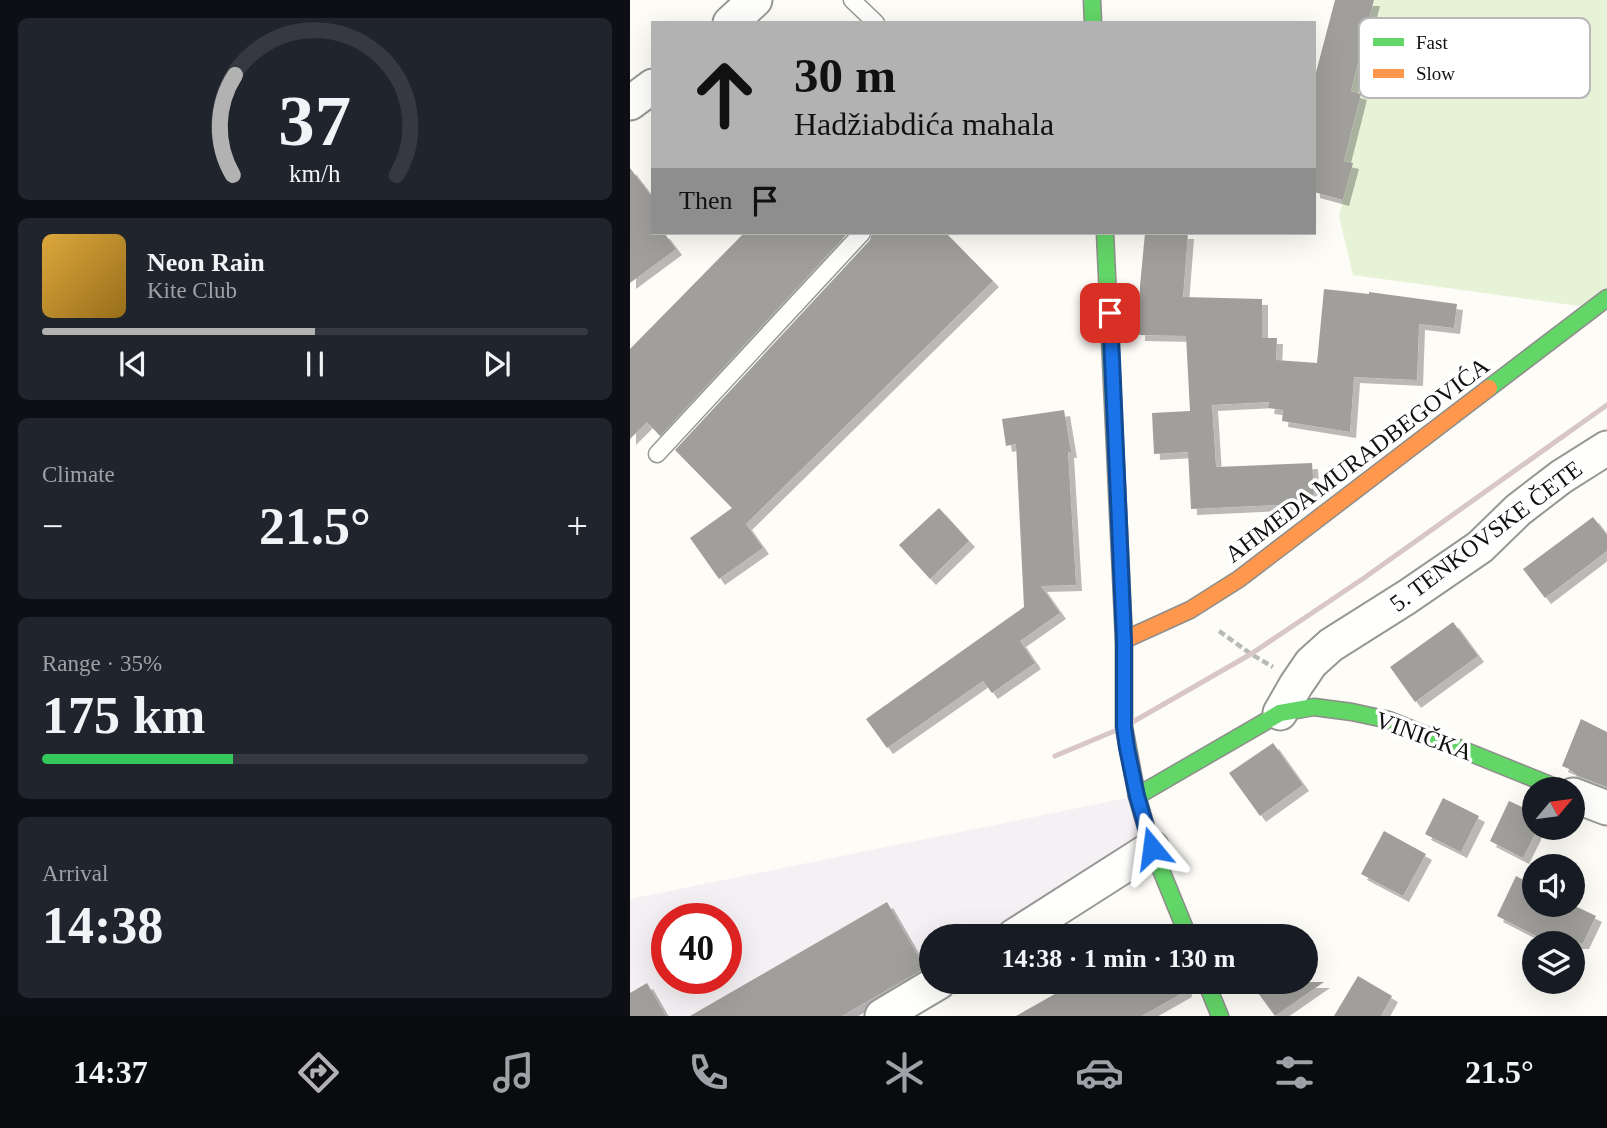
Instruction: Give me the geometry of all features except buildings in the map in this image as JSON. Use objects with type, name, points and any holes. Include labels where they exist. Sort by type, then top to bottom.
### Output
[{"type":"street","points":[[732,21],[755,0]]},
{"type":"street","points":[[630,103],[651,87]]},
{"type":"street","points":[[1105,235],[1124,640],[1124,727],[1137,796],[1152,848],[1183,924]]},
{"type":"street","name":"AHMEDA MURADBEGOVIĆA","points":[[1124,640],[1190,610],[1239,579],[1607,298]]},
{"type":"street","name":"5. TENKOVSKE ČETE","points":[[1280,713],[1311,663],[1331,645],[1480,547],[1518,510],[1561,477],[1607,449]]},
{"type":"street","name":"VINIČKA","points":[[1137,796],[1280,713],[1314,707],[1389,720],[1530,777]]},
{"type":"street","points":[[1586,800],[1607,808]]},
{"type":"street","points":[[1033,924],[1152,848]]},
{"type":"street","points":[[882,1016],[919,994]]},
{"type":"street","points":[[1211,994],[1220,1016]]},
{"type":"lane","points":[[852,0],[874,21]]},
{"type":"lane","points":[[1077,21],[1092,10]]},
{"type":"lane","points":[[657,454],[860,235]]},
{"type":"path","points":[[1190,610],[1251,654],[1273,666],[1296,685]]},
{"type":"shaded area","points":[[1137,796],[1152,848],[1033,924],[919,924],[919,990],[882,1016],[630,1016],[630,899]]},
{"type":"green space","points":[[1374,0],[1607,0],[1607,298],[1593,308],[1353,275],[1339,216],[1352,163],[1344,161],[1360,98],[1590,98],[1590,18],[1369,18]]},
{"type":"green space","points":[[1359,59],[1359,93],[1351,91]]},
{"type":"railway","points":[[1055,756],[1124,727],[1251,654],[1364,578],[1607,405]]},
{"type":"traffic: fast","points":[[1092,0],[1093,21]]},
{"type":"traffic: fast","points":[[1105,235],[1124,640],[1124,727],[1137,796],[1152,848],[1183,924]]},
{"type":"traffic: fast","points":[[1489,388],[1607,298]]},
{"type":"traffic: fast","points":[[1137,796],[1280,713],[1314,707],[1389,720],[1530,777]]},
{"type":"traffic: fast","points":[[1211,994],[1220,1016]]},
{"type":"traffic: slow","points":[[1124,640],[1190,610],[1239,579],[1489,388]]},
{"type":"route","points":[[1110,313],[1124,640],[1124,727],[1137,796],[1152,848]]}]
